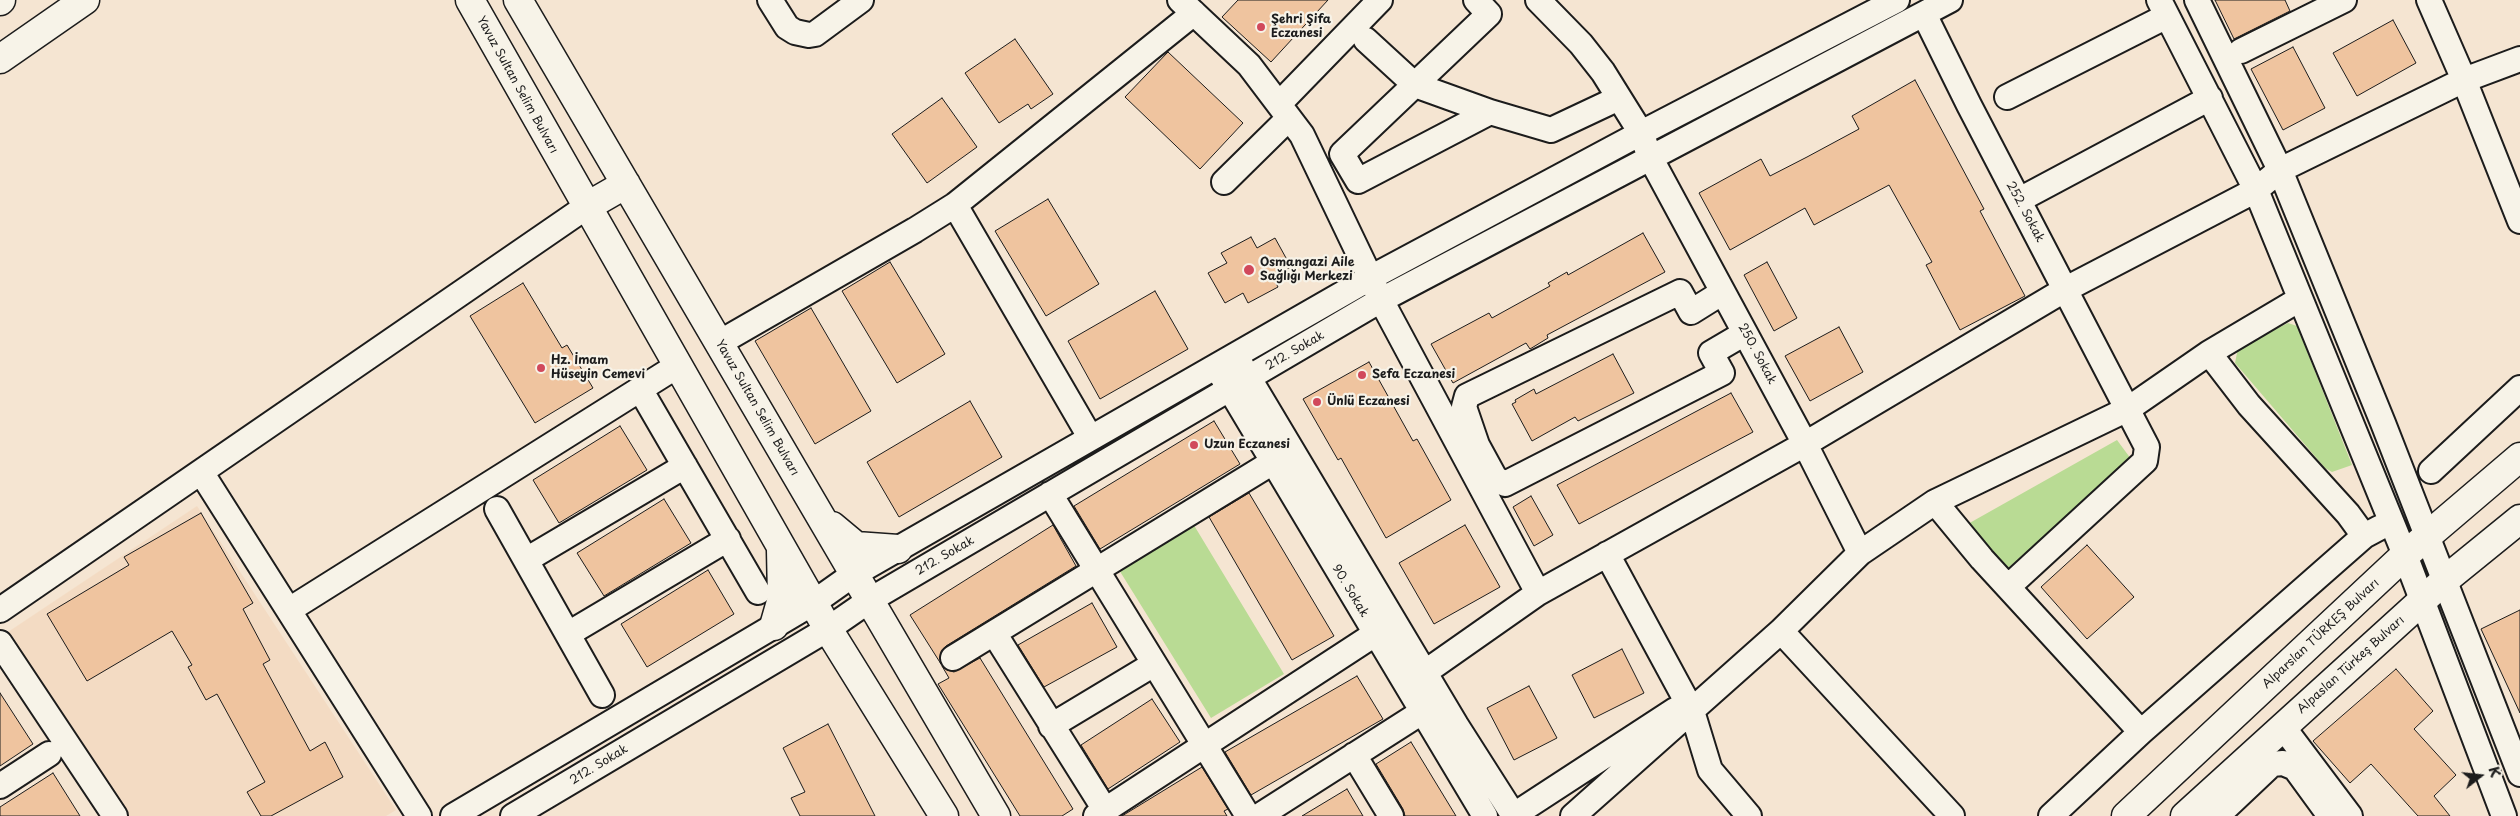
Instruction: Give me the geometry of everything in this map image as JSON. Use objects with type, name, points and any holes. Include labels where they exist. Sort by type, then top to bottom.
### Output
[{"type":"main road","points":[[0,59],[84,0]]},
{"type":"main road","name":"Yavuz Sultan Selim Bulvarı","points":[[470,0],[586,208],[828,629],[944,816]]},
{"type":"main road","name":"Yavuz Sultan Selim Bulvarı","points":[[518,0],[996,816]]},
{"type":"main road","points":[[586,208],[626,184]]},
{"type":"main road","name":"Alparslan TÜRKEŞ Bulvarı","points":[[2126,816],[2405,555],[2520,457]]},
{"type":"main road","points":[[819,514],[856,546],[898,549]]},
{"type":"main road","name":"Alpaslan Türkeş Bulvarı","points":[[2185,816],[2445,580],[2520,519]]},
{"type":"main road","points":[[774,626],[782,598],[781,548]]},
{"type":"street","points":[[770,0],[787,27],[795,32],[809,35],[815,34],[861,0]]},
{"type":"street","points":[[1224,182],[1380,0]]},
{"type":"street","points":[[1476,0],[1489,14],[1342,154],[1358,181],[1490,112]]},
{"type":"street","name":"250. Sokak","points":[[1538,0],[1581,44],[1603,72],[1641,133],[1650,157],[1805,444],[1860,553]]},
{"type":"street","points":[[453,816],[813,603],[854,574],[1370,278],[1641,133],[1897,0]]},
{"type":"street","name":"212. Sokak","points":[[513,816],[828,629],[870,600],[1381,300],[1950,0]]},
{"type":"street","points":[[2197,0],[2280,170],[2445,580],[2520,774]]},
{"type":"street","points":[[2241,51],[2306,8],[2344,0]]},
{"type":"street","points":[[2429,0],[2464,80],[2520,221]]},
{"type":"street","points":[[719,343],[955,205],[1187,6],[1249,65],[1302,135],[1381,300],[1538,593]]},
{"type":"street","points":[[2007,97],[2163,8],[2256,190],[2405,555],[2504,816]]},
{"type":"street","name":"252. Sokak","points":[[1924,14],[2147,447],[2145,461],[2008,587]]},
{"type":"street","points":[[1366,40],[1415,85],[1490,112],[1552,130],[1619,98]]},
{"type":"street","points":[[1424,673],[1538,593],[1805,444],[2066,289],[2256,190],[2280,170],[2464,80],[2520,59]]},
{"type":"street","points":[[2019,200],[2210,98]]},
{"type":"street","points":[[955,205],[1090,438]]},
{"type":"street","points":[[0,610],[586,208]]},
{"type":"street","points":[[1723,292],[1691,312],[1680,292],[1467,396],[1464,408],[1477,445],[1494,478],[1505,484],[1722,373],[1712,353],[1745,333]]},
{"type":"street","points":[[1573,816],[1689,707],[1781,631],[1860,553],[1935,502],[2128,409],[2209,353],[2300,299]]},
{"type":"street","points":[[2209,353],[2249,405],[2348,514],[2364,536]]},
{"type":"street","name":"90. Sokak","points":[[1225,360],[1514,815]]},
{"type":"street","points":[[289,610],[677,366]]},
{"type":"street","name":"90. Sokak","points":[[1239,384],[1273,462],[1485,816]]},
{"type":"street","points":[[2431,471],[2520,388]]},
{"type":"street","points":[[640,389],[758,592]]},
{"type":"street","points":[[953,658],[1273,462]]},
{"type":"street","points":[[526,560],[685,466]]},
{"type":"street","points":[[201,472],[419,816]]},
{"type":"street","points":[[1050,494],[1248,816]]},
{"type":"street","points":[[1935,502],[1982,559],[2141,732]]},
{"type":"street","points":[[497,508],[602,695]]},
{"type":"street","points":[[2051,816],[2141,732],[2364,536],[2391,522]]},
{"type":"street","points":[[568,634],[728,539]]},
{"type":"street","points":[[1608,554],[1689,707],[1710,770],[1749,816]]},
{"type":"street","points":[[1781,631],[1952,816]]},
{"type":"street","points":[[994,633],[1052,726],[1100,813],[1375,634]]},
{"type":"street","points":[[0,644],[115,816]]},
{"type":"street","points":[[1052,726],[1154,664]]},
{"type":"street","points":[[1514,815],[1689,707]]},
{"type":"street","points":[[1259,816],[1422,712]]},
{"type":"street","points":[[2283,727],[2350,816]]},
{"type":"street","points":[[0,786],[49,754]]},
{"type":"street","points":[[1354,755],[1391,816]]},
{"type":"street","points":[[2217,816],[2272,764],[2283,763],[2295,768],[2330,816]]},
{"type":"shaded area","points":[[197,506],[396,810],[386,816],[120,816],[2,636]]},
{"type":"green space","points":[[2288,323],[2297,326],[2352,465],[2332,472],[2325,468],[2235,363],[2238,348]]},
{"type":"green space","points":[[2117,440],[2131,459],[2007,569],[1966,525]]},
{"type":"green space","points":[[1192,522],[1284,674],[1211,718],[1116,565]]},
{"type":"building","points":[[1238,0],[1328,0],[1271,62],[1222,17]]},
{"type":"building","points":[[2215,0],[2285,0],[2290,11],[2234,39]]},
{"type":"building","points":[[2393,20],[2416,63],[2357,96],[2333,53]]},
{"type":"building","points":[[1015,39],[1053,94],[1031,109],[1028,104],[999,123],[965,73]]},
{"type":"building","points":[[2293,47],[2325,108],[2283,130],[2251,69]]},
{"type":"building","points":[[1168,52],[1243,123],[1200,169],[1125,97]]},
{"type":"building","points":[[1915,80],[1984,209],[1980,211],[2025,296],[1960,330],[1926,265],[1932,262],[1889,185],[1814,225],[1805,208],[1730,250],[1699,193],[1761,159],[1770,176],[1807,157],[1859,129],[1852,116]]},
{"type":"building","points":[[942,98],[977,147],[927,183],[892,134]]},
{"type":"building","points":[[1048,199],[1099,284],[1046,316],[995,231]]},
{"type":"building","points":[[1643,233],[1665,272],[1547,335],[1548,338],[1530,349],[1526,343],[1453,383],[1431,344],[1489,313],[1492,318],[1550,286],[1548,283],[1567,272],[1568,275]]},
{"type":"building","name":"Osmangazi Aile Sağlığı Merkezi","points":[[1251,237],[1257,248],[1275,238],[1291,267],[1273,277],[1278,287],[1248,303],[1243,293],[1225,303],[1208,273],[1227,263],[1221,253]]},
{"type":"building","points":[[890,262],[945,354],[897,383],[842,291]]},
{"type":"building","points":[[1767,262],[1797,318],[1774,331],[1744,275]]},
{"type":"building","name":"Hz. İmam Hüseyin Cemevi","points":[[523,283],[562,348],[567,345],[593,388],[535,423],[470,316]]},
{"type":"building","points":[[1155,291],[1188,349],[1100,399],[1068,341]]},
{"type":"building","points":[[811,308],[871,411],[815,444],[755,341]]},
{"type":"building","points":[[1839,327],[1863,372],[1810,401],[1785,356]]},
{"type":"building","points":[[1613,354],[1634,393],[1578,421],[1575,417],[1532,441],[1512,404],[1516,402],[1515,400],[1534,389],[1536,394]]},
{"type":"building","points":[[1369,362],[1413,441],[1417,439],[1451,500],[1386,538],[1341,458],[1338,460],[1303,399]]},
{"type":"building","points":[[1731,393],[1753,432],[1579,524],[1557,485]]},
{"type":"building","points":[[970,401],[1002,457],[899,517],[867,462]]},
{"type":"building","points":[[1214,421],[1240,464],[1100,549],[1074,506]]},
{"type":"building","points":[[620,426],[647,470],[559,523],[533,480]]},
{"type":"building","points":[[1249,493],[1334,636],[1292,660],[1209,517]]},
{"type":"building","points":[[1531,496],[1553,535],[1534,546],[1513,507]]},
{"type":"building","points":[[664,499],[691,543],[604,596],[577,553]]},
{"type":"building","points":[[201,513],[253,603],[243,609],[270,660],[263,664],[310,751],[325,742],[343,777],[271,816],[261,816],[247,792],[265,782],[217,694],[206,700],[188,667],[192,665],[172,631],[87,681],[47,614],[129,565],[124,557]]},
{"type":"building","points":[[1053,525],[1076,566],[946,646],[941,652],[941,664],[910,615]]},
{"type":"building","points":[[1465,525],[1500,587],[1434,624],[1399,563]]},
{"type":"building","points":[[2087,545],[2134,597],[2087,639],[2041,587]]},
{"type":"building","points":[[708,570],[734,614],[647,667],[621,624]]},
{"type":"building","points":[[1092,603],[1117,647],[1044,687],[1018,645]]},
{"type":"building","points":[[2520,610],[2520,713],[2481,629]]},
{"type":"building","points":[[1622,649],[1644,693],[1594,718],[1572,675]]},
{"type":"building","points":[[980,658],[1073,809],[1062,816],[1020,816],[938,684],[949,678],[942,666],[954,672]]},
{"type":"building","points":[[2396,669],[2433,711],[2414,729],[2456,775],[2434,796],[2450,816],[2418,816],[2371,764],[2350,783],[2313,741]]},
{"type":"building","points":[[1357,676],[1383,719],[1251,795],[1225,752]]},
{"type":"building","points":[[1529,686],[1557,738],[1514,760],[1487,708]]},
{"type":"building","points":[[0,693],[33,744],[0,766]]},
{"type":"building","points":[[1152,699],[1180,742],[1108,789],[1081,745]]},
{"type":"building","points":[[828,724],[875,816],[800,816],[791,798],[805,792],[783,748]]},
{"type":"building","points":[[1411,742],[1456,816],[1405,816],[1403,809],[1376,764]]},
{"type":"building","points":[[1202,767],[1228,809],[1224,811],[1227,816],[1122,816]]},
{"type":"building","points":[[53,773],[80,816],[0,816],[0,807]]},
{"type":"building","points":[[1347,789],[1363,816],[1302,816]]},
{"type":"place","name":"Şehri Şifa Eczanesi","points":[[1261,27]]},
{"type":"place","name":"Osmangazi Aile Sağlığı Merkezi","points":[[1249,270]]},
{"type":"place","name":"Hz. İmam Hüseyin Cemevi","points":[[541,368]]},
{"type":"place","name":"Sefa Eczanesi","points":[[1362,375]]},
{"type":"place","name":"Ünlü Eczanesi","points":[[1317,402]]},
{"type":"place","name":"Uzun Eczanesi","points":[[1194,445]]}]
